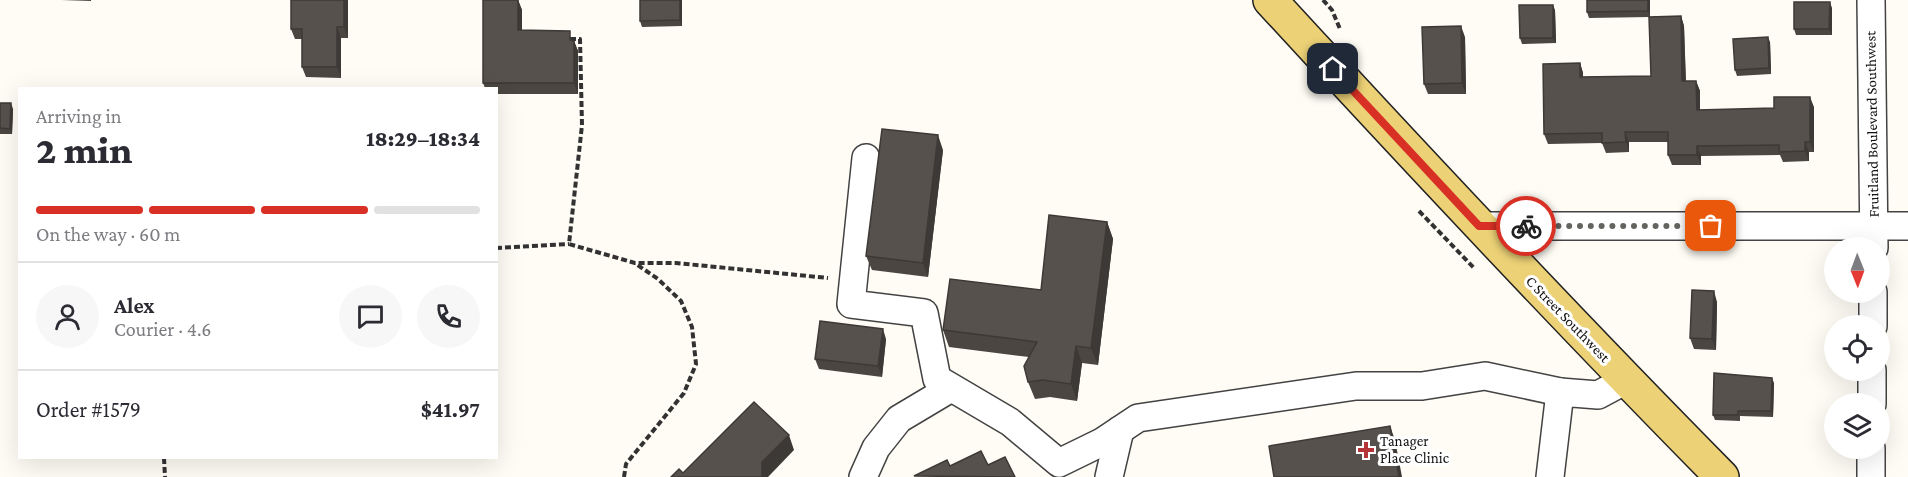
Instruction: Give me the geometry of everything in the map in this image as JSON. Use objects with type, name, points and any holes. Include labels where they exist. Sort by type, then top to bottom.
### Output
[{"type":"main road","name":"C Street Southwest","points":[[1270,0],[1479,226],[1722,477]]},
{"type":"street","name":"Fruitland Boulevard Southwest","points":[[1871,0],[1874,237]]},
{"type":"street","points":[[866,158],[851,304],[924,313],[937,379],[1011,422],[1064,470],[1138,418],[1356,386],[1422,386],[1485,376],[1560,392],[1598,395],[1626,380]]},
{"type":"street","points":[[1479,226],[1874,237],[1908,226]]},
{"type":"street","points":[[863,477],[876,448],[899,419],[951,388]]},
{"type":"street","points":[[1550,477],[1560,392]]},
{"type":"street","points":[[1109,477],[1120,430]]},
{"type":"street","points":[[1870,477],[1871,459]]},
{"type":"path","points":[[564,39],[580,39],[582,125],[569,244]]},
{"type":"path","points":[[498,248],[569,244],[635,263],[676,263],[853,280]]},
{"type":"path","points":[[624,477],[626,464],[684,393],[696,364],[692,327],[681,301],[658,279],[635,263]]},
{"type":"path","points":[[164,459],[165,477]]},
{"type":"building","points":[[291,0],[344,0],[344,27],[337,27],[337,67],[302,67],[302,29],[291,29]]},
{"type":"building","points":[[483,0],[518,0],[518,30],[570,31],[570,40],[574,41],[574,83],[483,83]]},
{"type":"building","points":[[640,0],[680,0],[680,20],[640,21]]},
{"type":"building","points":[[1587,0],[1648,0],[1648,11],[1587,12]]},
{"type":"building","points":[[1794,2],[1830,2],[1829,29],[1794,29]]},
{"type":"building","points":[[1519,5],[1553,5],[1553,38],[1520,38]]},
{"type":"building","points":[[1681,16],[1682,81],[1696,81],[1697,110],[1774,108],[1774,97],[1810,97],[1810,142],[1805,142],[1805,151],[1779,152],[1779,145],[1697,146],[1697,155],[1668,155],[1668,132],[1625,132],[1626,142],[1602,143],[1602,133],[1544,134],[1543,64],[1580,63],[1580,77],[1651,76],[1649,17]]},
{"type":"building","points":[[1461,26],[1462,83],[1424,84],[1422,27]]},
{"type":"building","points":[[1768,37],[1769,68],[1735,70],[1733,39]]},
{"type":"building","points":[[0,103],[11,103],[10,129],[0,128]]},
{"type":"building","points":[[882,129],[938,135],[923,263],[866,256]]},
{"type":"building","points":[[1049,215],[1107,222],[1091,348],[1076,346],[1071,384],[1043,380],[1028,382],[1024,366],[1037,342],[943,330],[950,279],[1041,290]]},
{"type":"building","points":[[1692,290],[1714,291],[1712,339],[1690,338]]},
{"type":"building","points":[[820,321],[883,329],[878,366],[815,359]]},
{"type":"building","points":[[1714,373],[1772,378],[1771,411],[1738,411],[1738,415],[1713,415]]},
{"type":"building","points":[[754,402],[789,435],[762,462],[762,477],[671,477],[679,469],[683,473]]},
{"type":"building","name":"Tanager Place Clinic","points":[[1390,426],[1399,477],[1274,477],[1269,446]]},
{"type":"building","points":[[981,451],[988,465],[1005,457],[1015,477],[914,476],[947,460],[950,466]]},
{"type":"way so far","points":[[1526,226],[1711,226]]},
{"type":"place","name":"Tanager Place Clinic","points":[[1366,450]]},
{"type":"route","points":[[1333,69],[1479,226],[1526,226]]}]
